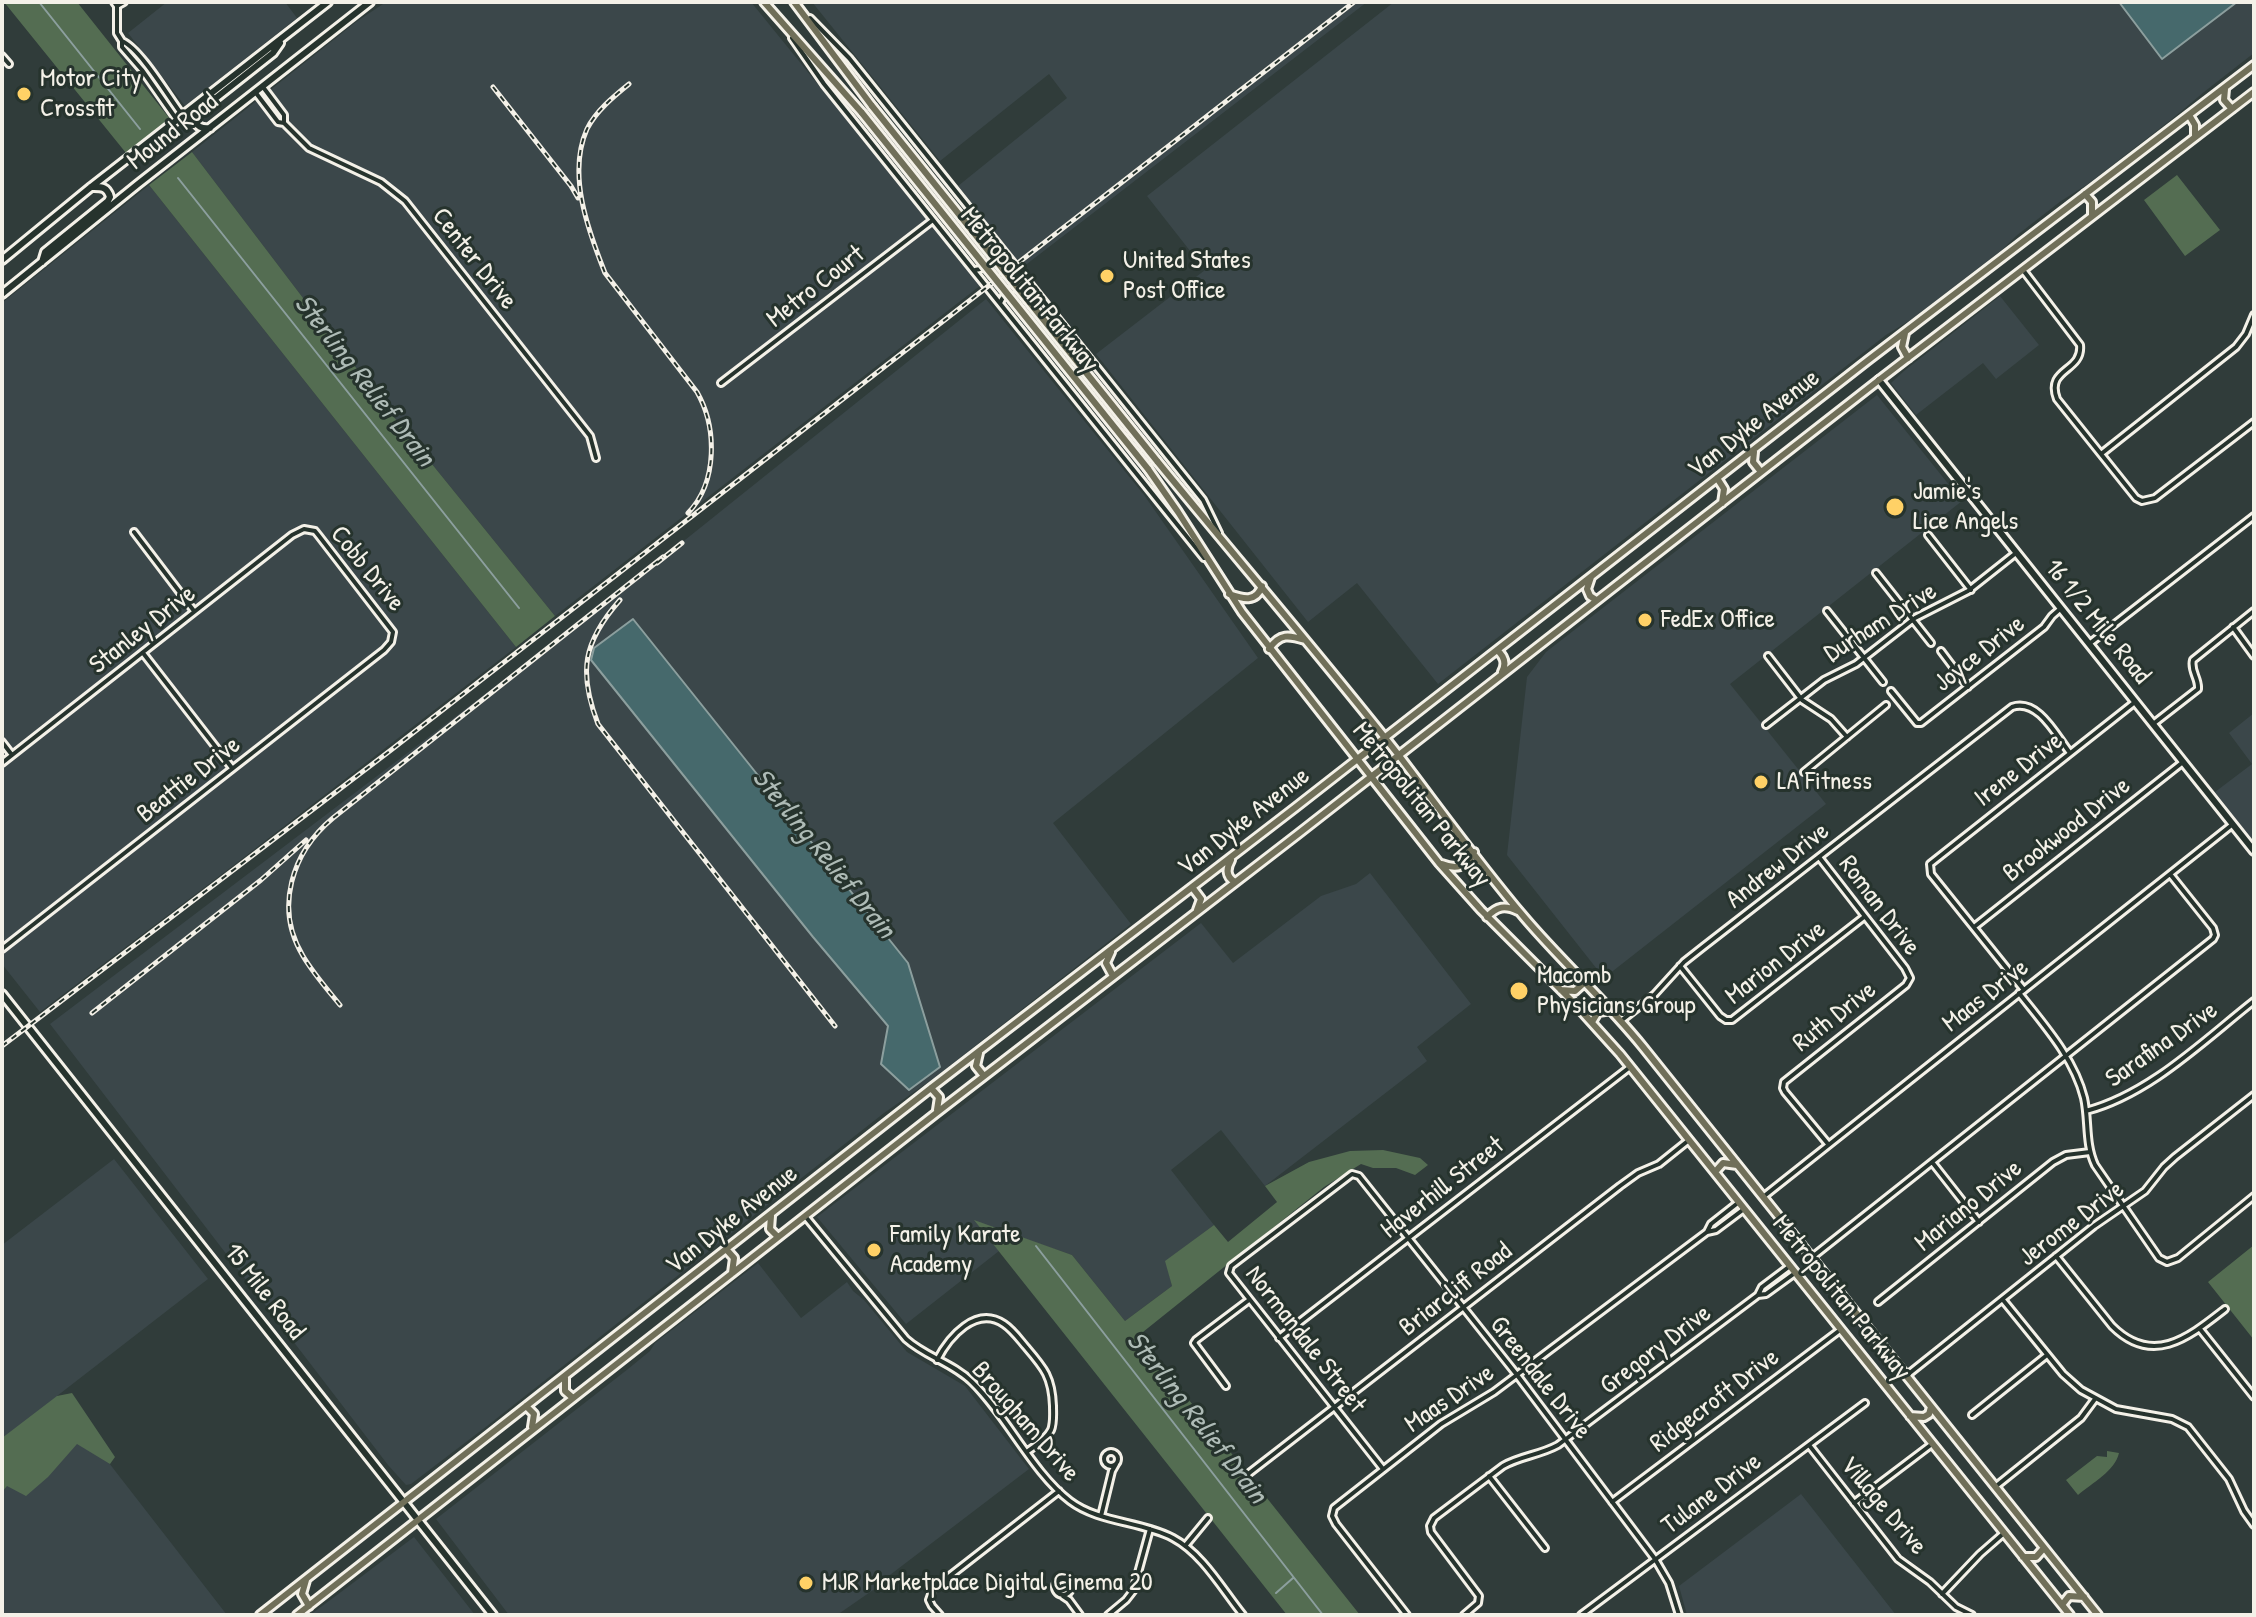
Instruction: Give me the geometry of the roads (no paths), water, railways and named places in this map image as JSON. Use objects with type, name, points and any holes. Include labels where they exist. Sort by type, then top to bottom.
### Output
[{"type":"main road","name":"Mound Road","points":[[2,260],[328,2]]},
{"type":"main road","points":[[349,18],[360,2]]},
{"type":"main road","name":"Mound Road","points":[[2,294],[370,2]]},
{"type":"main road","name":"Metropolitan Parkway","points":[[764,2],[862,113],[1148,469],[1229,594],[1269,649],[1439,863],[1487,917],[1592,1022],[1630,1067],[2070,1615]]},
{"type":"main road","name":"Metropolitan Parkway","points":[[796,5],[872,106],[1157,461],[1385,738],[1518,911],[1622,1020],[2098,1615]]},
{"type":"main road","points":[[210,128],[197,125],[197,113],[273,53],[287,34]]},
{"type":"main road","name":"Van Dyke Avenue","points":[[266,1614],[931,1088],[2254,65]]},
{"type":"main road","points":[[2227,86],[2224,100],[2232,109]]},
{"type":"main road","name":"Van Dyke Avenue","points":[[297,1615],[935,1114],[2254,92]]},
{"type":"main road","points":[[2189,115],[2195,125],[2195,138]]},
{"type":"main road","points":[[42,262],[45,252],[108,201],[109,194],[104,188],[91,187]]},
{"type":"main road","points":[[2085,194],[2093,205],[2091,217]]},
{"type":"main road","points":[[1905,333],[1902,347],[1908,358]]},
{"type":"main road","name":"16 1/2 Mile Road","points":[[1879,380],[2254,851]]},
{"type":"main road","points":[[1755,448],[1753,462],[1761,472]]},
{"type":"main road","points":[[1717,478],[1724,489],[1722,503]]},
{"type":"main road","points":[[1593,574],[1587,589],[1596,600]]},
{"type":"main road","points":[[1229,594],[1250,599],[1257,595],[1262,586]]},
{"type":"main road","points":[[1269,649],[1280,636],[1305,640]]},
{"type":"main road","points":[[1497,650],[1505,660],[1501,675]]},
{"type":"main road","points":[[1439,863],[1460,867],[1468,862],[1474,852]]},
{"type":"main road","points":[[1235,854],[1227,872],[1235,882]]},
{"type":"main road","points":[[1192,887],[1201,899],[1195,913]]},
{"type":"main road","points":[[1487,917],[1502,907],[1518,911]]},
{"type":"main road","points":[[1113,949],[1106,963],[1113,976]]},
{"type":"main road","points":[[1561,990],[1575,991],[1585,982]]},
{"type":"main road","name":"15 Mile Road","points":[[2,994],[493,1615]]},
{"type":"main road","points":[[1592,1022],[1598,1012],[1612,1010]]},
{"type":"main road","points":[[981,1050],[976,1066],[984,1076]]},
{"type":"main road","points":[[931,1088],[939,1097],[935,1114]]},
{"type":"main road","points":[[1715,1172],[1723,1163],[1737,1165]]},
{"type":"main road","points":[[773,1212],[769,1225],[778,1237]]},
{"type":"main road","points":[[726,1249],[734,1258],[732,1273]]},
{"type":"main road","points":[[567,1374],[564,1387],[573,1398]]},
{"type":"main road","points":[[526,1406],[535,1418],[531,1431]]},
{"type":"main road","points":[[1910,1416],[1924,1417],[1931,1407]]},
{"type":"main road","points":[[2023,1557],[2036,1557],[2044,1548]]},
{"type":"main road","points":[[306,1580],[302,1594],[309,1606]]},
{"type":"main road","points":[[2062,1605],[2069,1596],[2084,1597]]},
{"type":"street","points":[[124,2],[116,4],[117,33],[148,66],[180,118]]},
{"type":"street","points":[[796,5],[849,58],[1001,247],[1203,500],[1220,535]]},
{"type":"street","points":[[784,26],[824,84],[1215,571]]},
{"type":"street","points":[[2,56],[9,64]]},
{"type":"street","name":"Center Drive","points":[[263,87],[284,115],[284,123]]},
{"type":"street","name":"Center Drive","points":[[256,93],[278,122],[284,123],[309,148],[381,182],[405,201],[590,436],[596,458]]},
{"type":"street","name":"Metro Court","points":[[721,383],[933,220]]},
{"type":"street","points":[[973,269],[982,269],[998,257],[1001,247]]},
{"type":"street","points":[[2023,270],[2080,345],[2080,356],[2056,379],[2054,392],[2057,399],[2133,495],[2142,501],[2151,500],[2164,492],[2254,422]]},
{"type":"street","points":[[1000,304],[1003,296],[1019,284],[1029,283]]},
{"type":"street","points":[[2101,454],[2236,347],[2254,315]]},
{"type":"street","points":[[2088,645],[2254,516]]},
{"type":"street","name":"Stanley Drive","points":[[2,763],[292,535],[308,529]]},
{"type":"street","name":"Cobb Drive","points":[[308,529],[319,536],[390,626],[393,635]]},
{"type":"street","points":[[134,532],[194,611]]},
{"type":"street","points":[[1928,535],[1971,590]]},
{"type":"street","name":"Durham Drive","points":[[1766,725],[1824,680],[1864,658],[1912,620],[1971,590],[2016,553]]},
{"type":"street","points":[[1876,573],[1931,643]]},
{"type":"street","name":"Joyce Drive","points":[[1891,691],[1919,724],[2044,627],[2060,609]]},
{"type":"street","points":[[1827,611],[1883,682]]},
{"type":"street","points":[[2153,724],[2198,689],[2193,660],[2254,611]]},
{"type":"street","points":[[2233,627],[2254,654]]},
{"type":"street","name":"Beattie Drive","points":[[2,949],[384,650],[393,635]]},
{"type":"street","points":[[1941,651],[1968,687]]},
{"type":"street","points":[[143,653],[232,769]]},
{"type":"street","points":[[1768,656],[1801,698],[1811,708],[1831,719],[1847,737]]},
{"type":"street","name":"Irene Drive","points":[[1974,927],[1931,874],[1929,868],[1933,860],[2135,702]]},
{"type":"street","points":[[1804,772],[1886,705]]},
{"type":"street","name":"Andrew Drive","points":[[1622,1020],[1654,995],[1680,966],[2015,706],[2023,705],[2035,710],[2070,753]]},
{"type":"street","points":[[2,742],[12,755]]},
{"type":"street","name":"Brookwood Drive","points":[[1974,927],[2183,762]]},
{"type":"street","name":"Maas Drive","points":[[1763,1197],[2233,824]]},
{"type":"street","name":"Roman Drive","points":[[1819,857],[1910,978]]},
{"type":"street","points":[[1811,1258],[2210,942],[2215,935],[2210,924],[2170,874]]},
{"type":"street","name":"Marion Drive","points":[[1680,966],[1720,1016],[1732,1020],[1865,916]]},
{"type":"street","points":[[1974,927],[2065,1056],[2080,1086],[2090,1152],[2095,1165],[2156,1254],[2167,1262],[2178,1258],[2254,1196]]},
{"type":"street","name":"Ruth Drive","points":[[1828,1144],[1785,1092],[1783,1085],[1790,1076],[1906,985],[1910,978]]},
{"type":"street","name":"Sarafina Drive","points":[[2086,1111],[2116,1101],[2154,1079],[2254,1001]]},
{"type":"street","name":"Haverhill Street","points":[[1279,1338],[1630,1067]]},
{"type":"street","name":"Jerome Drive","points":[[1906,1376],[2056,1256],[2145,1191],[2175,1157],[2254,1095]]},
{"type":"street","name":"Briarcliff Road","points":[[1248,1474],[1620,1186],[1638,1173],[1659,1164],[1689,1140]]},
{"type":"street","name":"Mariano Drive","points":[[1878,1302],[2053,1162],[2066,1155],[2090,1152]]},
{"type":"street","points":[[1932,1162],[1979,1222]]},
{"type":"street","name":"Greendale Drive","points":[[1228,1271],[1349,1175],[1355,1173],[1359,1176],[1517,1375],[1655,1559],[1671,1587],[1679,1615]]},
{"type":"street","name":"Maas Drive","points":[[1707,1232],[1711,1224],[1739,1202]]},
{"type":"street","name":"Maas Drive","points":[[1407,1615],[1336,1524],[1332,1512],[1336,1506],[1451,1417],[1489,1396],[1707,1232],[1716,1230],[1744,1209]]},
{"type":"street","name":"Brougham Drive","points":[[805,1216],[898,1330],[920,1351],[952,1367],[971,1381],[1059,1491],[1078,1506],[1101,1516],[1150,1529],[1185,1546],[1202,1562],[1243,1615]]},
{"type":"street","points":[[2056,1256],[2112,1326],[2130,1340],[2148,1346],[2181,1341],[2225,1309]]},
{"type":"street","name":"Gregory Drive","points":[[1464,1615],[1478,1603],[1479,1596],[1433,1535],[1430,1526],[1434,1518],[1510,1462],[1544,1452],[1566,1440],[1758,1295],[1762,1287],[1790,1266]]},
{"type":"street","name":"Normandale Street","points":[[1228,1271],[1383,1469]]},
{"type":"street","name":"Gregory Drive","points":[[1758,1295],[1766,1294],[1795,1273]]},
{"type":"street","points":[[2003,1299],[2069,1379],[2095,1399],[2125,1412],[2182,1422],[2229,1479],[2253,1522]]},
{"type":"street","points":[[1226,1386],[1194,1343],[1249,1300]]},
{"type":"street","points":[[937,1360],[952,1337],[970,1322],[992,1319],[1012,1331],[1045,1369],[1052,1390],[1052,1428],[1028,1452]]},
{"type":"street","points":[[2200,1329],[2254,1397]]},
{"type":"street","name":"Ridgecroft Drive","points":[[1612,1502],[1841,1330]]},
{"type":"street","points":[[1972,1415],[2047,1355]]},
{"type":"street","points":[[1995,1487],[2081,1418],[2095,1399]]},
{"type":"street","name":"Tulane Drive","points":[[1581,1615],[1865,1403]]},
{"type":"street","points":[[1854,1503],[1932,1444]]},
{"type":"street","name":"Village Drive","points":[[1809,1445],[1898,1559],[1968,1614]]},
{"type":"street","points":[[1101,1516],[1118,1456],[1110,1452],[1104,1458],[1112,1471]]},
{"type":"street","points":[[1107,1465],[1116,1464]]},
{"type":"street","points":[[1489,1476],[1545,1548]]},
{"type":"street","points":[[940,1615],[929,1600],[930,1593],[1059,1491]]},
{"type":"street","points":[[1185,1546],[1208,1518]]},
{"type":"street","points":[[1108,1615],[1133,1591],[1150,1529]]},
{"type":"street","points":[[1942,1594],[2004,1533]]},
{"type":"street","points":[[1065,1595],[1080,1615]]},
{"type":"water","points":[[2119,2],[2237,2],[2162,59]]},
{"type":"water","points":[[633,619],[908,963],[940,1067],[909,1090],[881,1064],[888,1026],[591,660],[594,648]]},
{"type":"waterway","name":"Sterling Relief Drain","points":[[39,2],[140,129]]},
{"type":"waterway","name":"Sterling Relief Drain","points":[[178,178],[519,608]]},
{"type":"waterway","name":"Sterling Relief Drain","points":[[1036,1246],[1323,1615]]},
{"type":"waterway","points":[[1276,1593],[1293,1578]]},
{"type":"railway","points":[[2,1046],[391,750],[1354,2]]},
{"type":"railway","points":[[629,84],[600,110],[587,129],[581,146],[579,183],[592,239],[605,273],[697,392],[704,406],[711,437],[709,470],[705,486],[688,513]]},
{"type":"railway","points":[[493,87],[578,198]]},
{"type":"railway","points":[[657,563],[682,543]]},
{"type":"railway","points":[[340,1005],[303,956],[294,938],[290,919],[292,882],[307,847],[333,818],[663,557]]},
{"type":"railway","points":[[620,600],[598,630],[588,658],[588,689],[598,724],[835,1026]]},
{"type":"railway","points":[[92,1013],[261,880],[306,840]]},
{"type":"place","name":"Motor City Crossfit","points":[[24,94]]},
{"type":"place","name":"United States Post Office","points":[[1107,276]]},
{"type":"place","name":"Jamie's Lice Angels","points":[[1895,507]]},
{"type":"place","name":"FedEx Office","points":[[1645,620]]},
{"type":"place","name":"LA Fitness","points":[[1761,782]]},
{"type":"place","name":"Macomb Physicians Group","points":[[1519,991]]},
{"type":"place","name":"Family Karate Academy","points":[[874,1250]]},
{"type":"place","name":"MJR Marketplace Digital Cinema 20","points":[[806,1583]]}]
